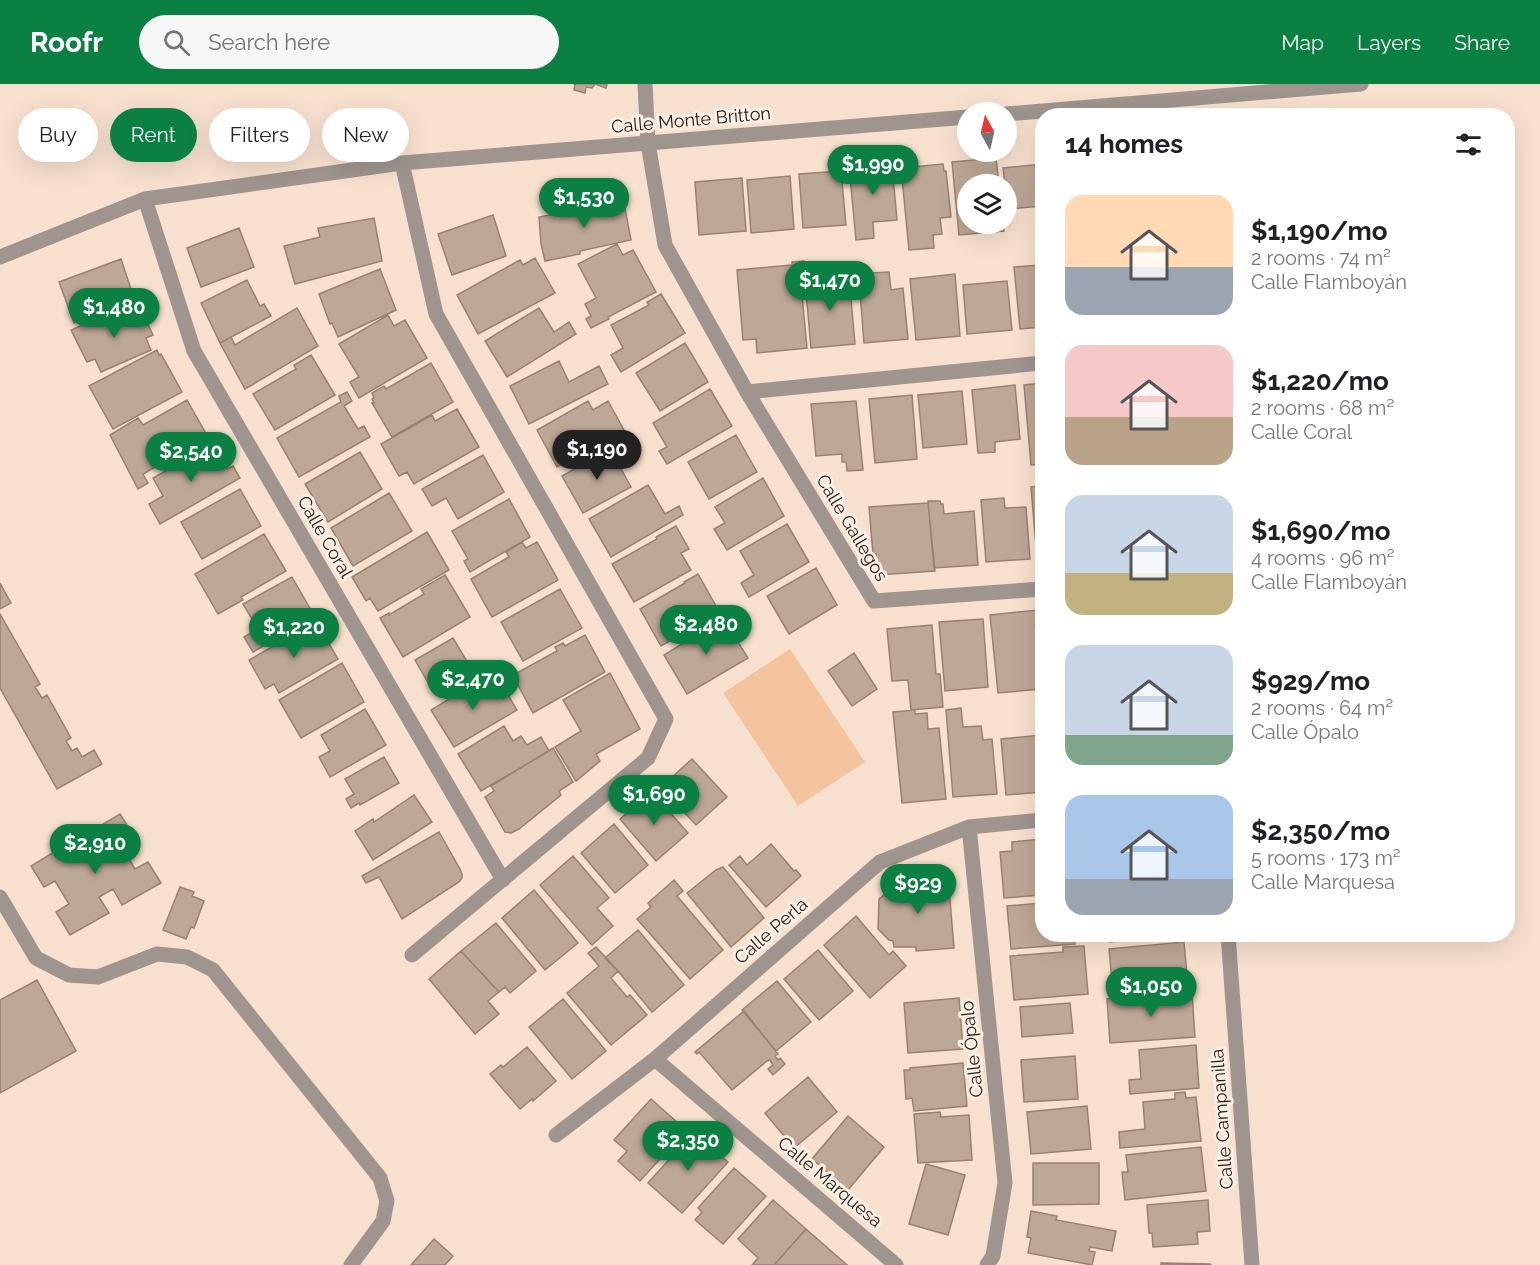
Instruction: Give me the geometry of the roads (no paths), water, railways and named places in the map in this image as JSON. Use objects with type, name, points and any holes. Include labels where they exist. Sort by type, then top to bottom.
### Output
[{"type":"street","name":"Calle Gallegos","points":[[645,84],[648,143],[665,245],[747,392],[874,601],[1035,590]]},
{"type":"street","points":[[1169,108],[1361,84]]},
{"type":"street","points":[[1017,114],[1035,113]]},
{"type":"street","name":"Calle Monte Britton","points":[[0,257],[146,199],[402,164],[957,118]]},
{"type":"street","points":[[402,164],[436,314],[666,718],[648,758],[412,955]]},
{"type":"street","name":"Calle Coral","points":[[146,199],[194,351],[503,880]]},
{"type":"street","points":[[747,392],[1035,364]]},
{"type":"street","name":"Calle Perla","points":[[555,1135],[656,1059],[880,862],[969,827],[1035,821]]},
{"type":"street","name":"Calle Ópalo","points":[[969,827],[1005,1183],[993,1256],[987,1265]]},
{"type":"street","points":[[0,897],[36,958],[69,975],[98,977],[157,954],[187,957],[213,970],[380,1178],[387,1201],[383,1221],[351,1265]]},
{"type":"street","name":"Calle Campanilla","points":[[1229,942],[1252,1265]]},
{"type":"street","name":"Calle Marquesa","points":[[656,1059],[896,1265]]}]
